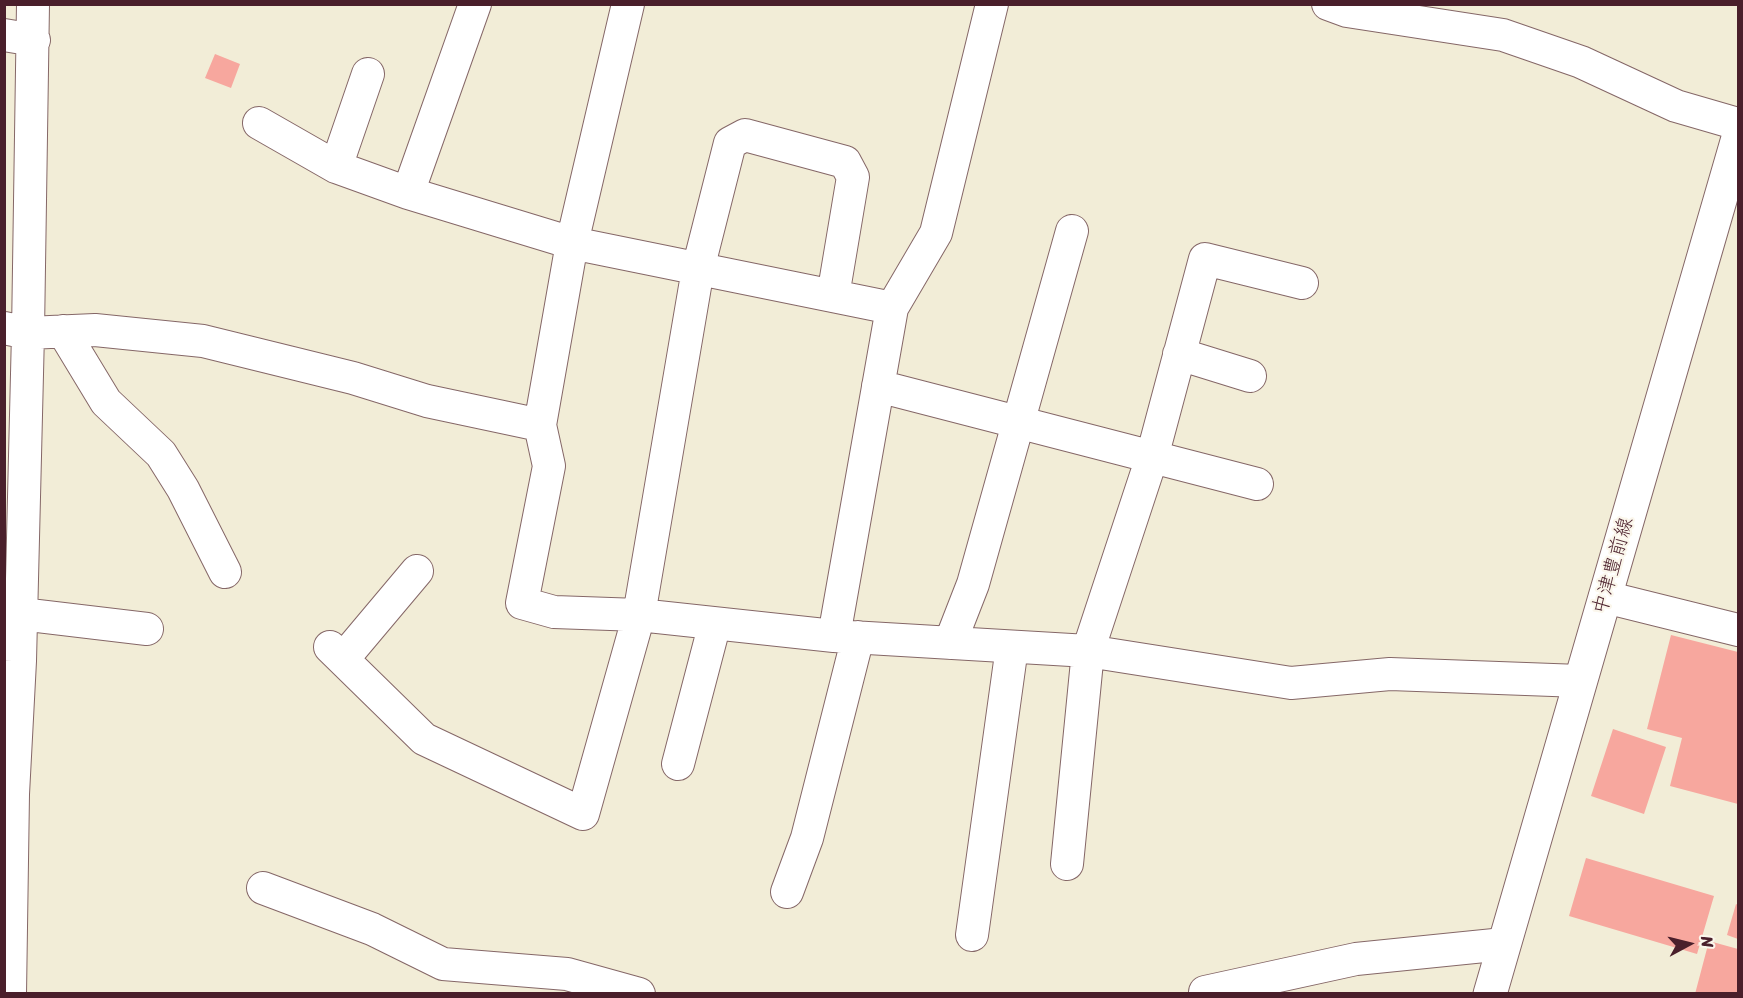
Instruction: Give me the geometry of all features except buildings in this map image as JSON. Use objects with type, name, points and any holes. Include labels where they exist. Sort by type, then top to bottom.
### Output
[{"type":"main road","name":"中津豊前線","points":[[1490,993],[1738,138]]},
{"type":"street","points":[[10,993],[9,793],[12,660],[21,614],[14,537],[19,37],[33,4]]},
{"type":"street","points":[[408,193],[475,4]]},
{"type":"street","points":[[628,4],[572,243],[540,425],[549,466],[522,603],[554,612],[639,615],[846,636],[1088,651],[1291,683],[1390,674],[1580,681]]},
{"type":"street","points":[[787,892],[807,838],[846,636],[878,386],[892,308],[936,233],[992,4]]},
{"type":"street","points":[[1328,4],[1347,11],[1503,34],[1572,58],[1676,106],[1738,124]]},
{"type":"street","points":[[336,168],[368,74]]},
{"type":"street","points":[[259,123],[336,168],[408,193],[572,243],[892,308]]},
{"type":"street","points":[[417,571],[337,653],[424,739],[583,814],[639,615],[698,269],[730,143],[745,135],[845,162],[853,177],[833,296]]},
{"type":"street","points":[[950,643],[973,584],[1072,231]]},
{"type":"street","points":[[1067,864],[1088,651],[1152,457],[1205,259],[1302,283]]},
{"type":"street","points":[[16,330],[95,330],[202,341],[353,378],[427,401],[540,425]]},
{"type":"street","points":[[63,331],[106,402],[160,454],[183,489],[225,572]]},
{"type":"street","points":[[1179,354],[1250,376]]},
{"type":"street","points":[[878,386],[1257,484]]},
{"type":"street","points":[[1605,597],[1738,630]]},
{"type":"street","points":[[21,614],[147,629]]},
{"type":"street","points":[[678,764],[715,623]]},
{"type":"street","points":[[972,935],[1012,647]]},
{"type":"street","points":[[263,888],[372,929],[442,964],[567,974],[639,993]]},
{"type":"street","points":[[1205,992],[1356,959],[1504,944]]}]
